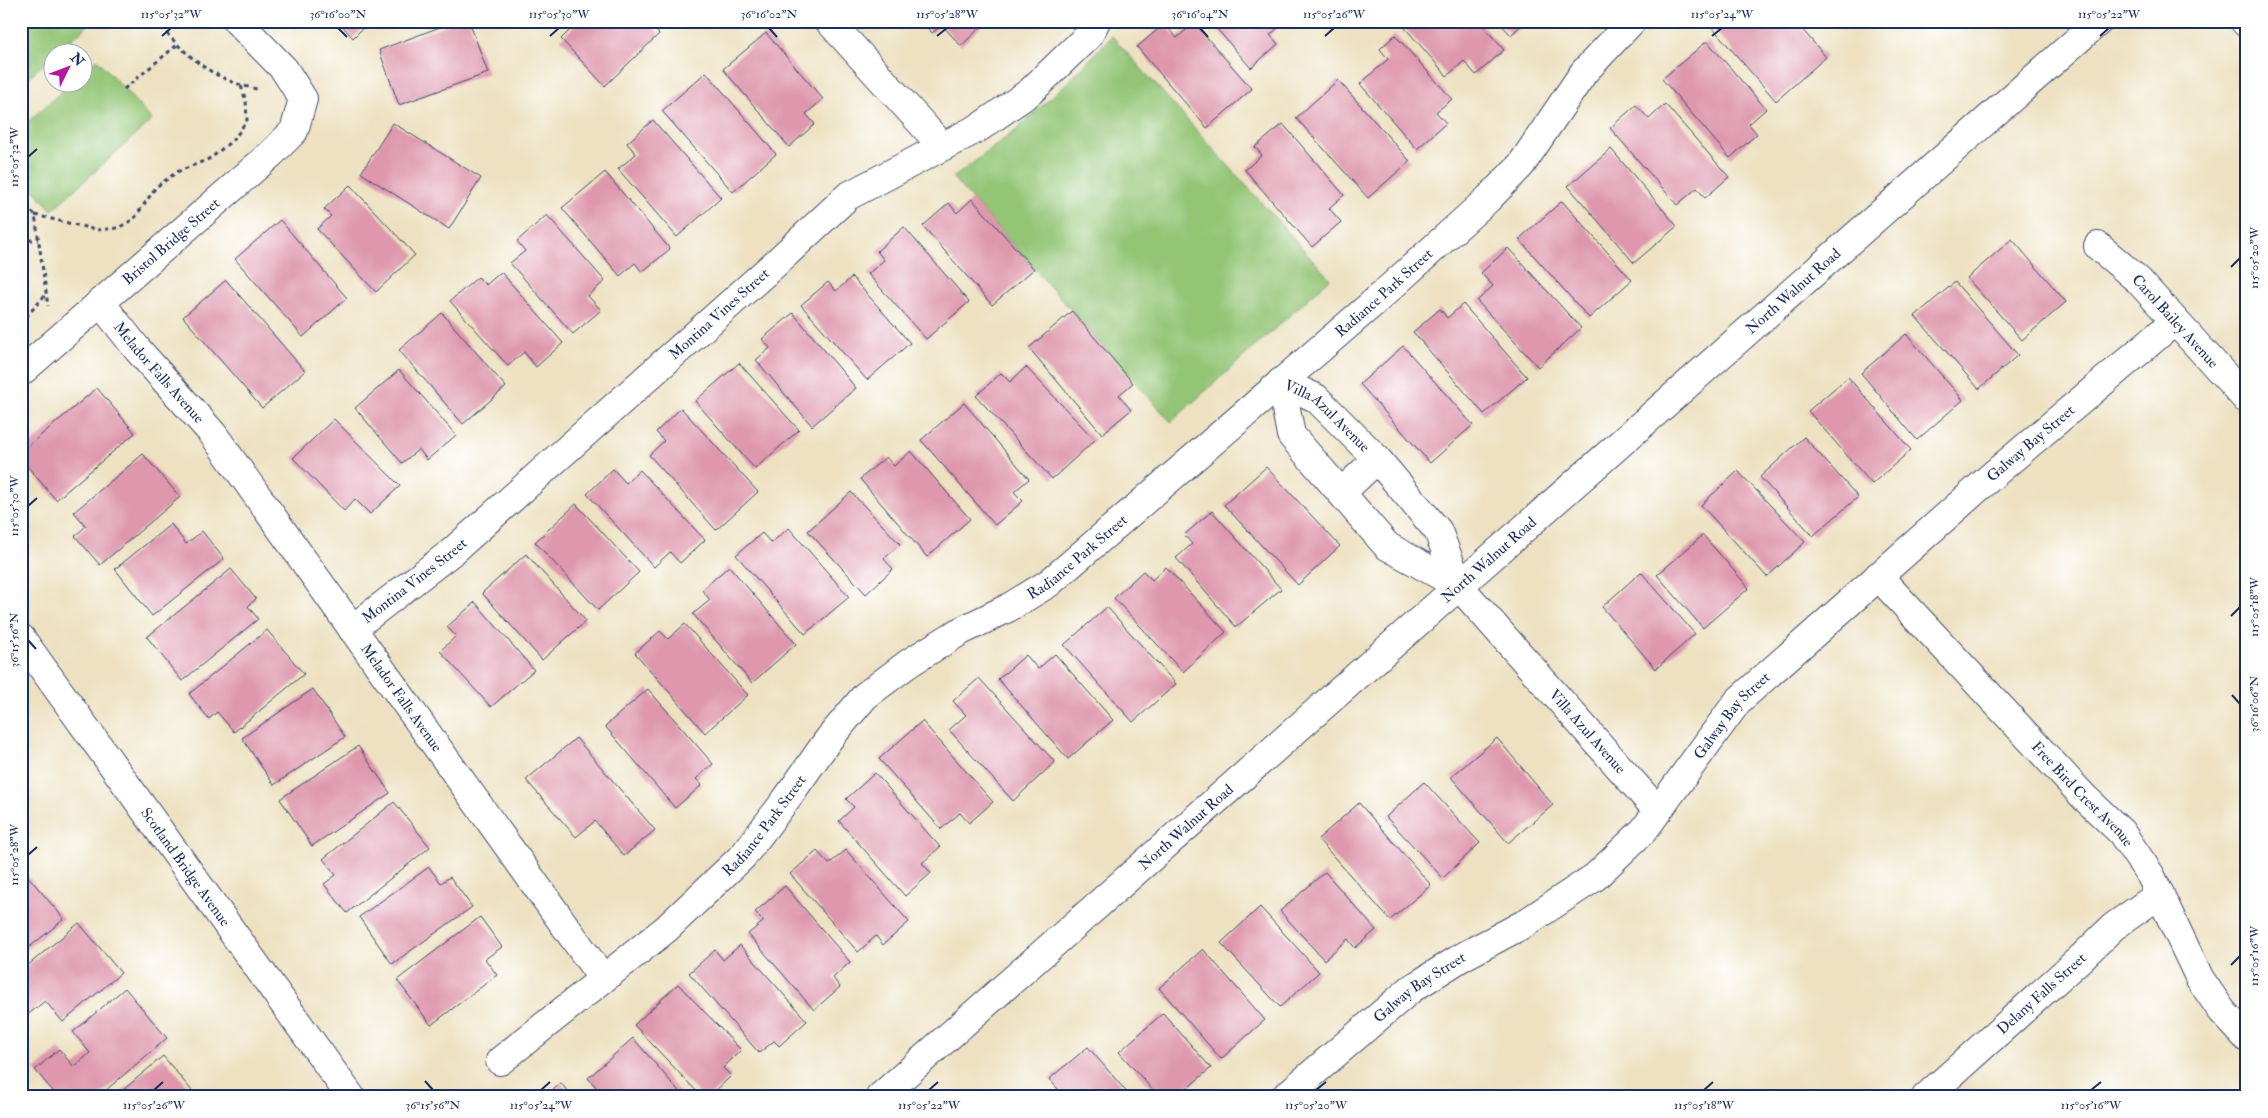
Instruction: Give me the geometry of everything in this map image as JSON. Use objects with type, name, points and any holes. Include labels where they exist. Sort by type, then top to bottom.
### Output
[{"type":"street","points":[[237,21],[284,69],[303,99]]},
{"type":"street","points":[[829,21],[942,146]]},
{"type":"street","name":"Montina Vines Street","points":[[352,629],[453,551],[777,262],[848,196],[980,127],[1030,92],[1089,35],[1096,21]]},
{"type":"street","name":"Radiance Park Street","points":[[500,1061],[666,929],[744,856],[828,740],[865,696],[909,663],[958,632],[1008,608],[1049,583],[1474,212],[1521,165],[1584,72],[1632,21]]},
{"type":"street","name":"North Walnut Road","points":[[880,1097],[2099,21]]},
{"type":"street","points":[[2244,21],[2247,24]]},
{"type":"street","name":"Bristol Bridge Street","points":[[21,372],[271,154],[294,131],[303,99]]},
{"type":"street","name":"Carol Bailey Avenue","points":[[2098,246],[2138,280],[2247,400]]},
{"type":"street","name":"Melador Falls Avenue","points":[[100,302],[138,350],[213,434],[603,979]]},
{"type":"street","name":"Galway Bay Street","points":[[1285,1097],[1411,989],[1462,957],[1524,924],[1595,877],[1644,830],[1738,701],[1994,474],[2175,321]]},
{"type":"street","name":"Villa Azul Avenue","points":[[1281,382],[1316,398],[1377,459],[1438,532],[1459,586]]},
{"type":"street","name":"Villa Azul Avenue","points":[[1281,382],[1291,435],[1387,546],[1459,586],[1658,811]]},
{"type":"street","points":[[1341,493],[1377,459]]},
{"type":"street","name":"Free Bird Crest Avenue","points":[[1878,576],[2084,797],[2121,832],[2151,876],[2200,979],[2222,1010],[2247,1038]]},
{"type":"street","name":"Scotland Bridge Avenue","points":[[21,638],[351,1097]]},
{"type":"street","name":"Delany Falls Street","points":[[1926,1097],[2081,958],[2113,926],[2160,894]]},
{"type":"path","points":[[156,21],[177,45],[204,69],[241,86],[303,99]]},
{"type":"path","points":[[124,89],[177,45]]},
{"type":"path","points":[[21,200],[35,215],[97,230],[118,228],[134,219],[156,187],[178,172],[211,158],[235,138],[247,120],[246,101],[241,86]]},
{"type":"path","points":[[35,215],[45,295],[58,340]]},
{"type":"path","points":[[21,240],[38,240]]},
{"type":"path","points":[[21,323],[45,295]]},
{"type":"green space","points":[[21,21],[93,21],[69,42],[42,42],[42,66],[21,84]]},
{"type":"green space","points":[[1112,36],[1330,279],[1171,422],[953,178],[1015,131],[1071,79]]},
{"type":"green space","points":[[97,59],[152,120],[52,210],[21,176],[21,128],[61,92],[92,92],[92,64]]},
{"type":"building","points":[[338,21],[370,21],[353,38]]},
{"type":"building","points":[[456,21],[469,21],[488,73],[399,105],[379,50]]},
{"type":"building","points":[[579,21],[647,21],[659,34],[605,86],[561,39]]},
{"type":"building","points":[[920,21],[987,21],[961,46],[942,25],[932,33]]},
{"type":"building","points":[[1210,21],[1286,21],[1270,35],[1278,44],[1251,68]]},
{"type":"building","points":[[1399,21],[1479,21],[1504,50],[1476,75],[1464,61],[1447,76]]},
{"type":"building","points":[[1498,21],[1526,21],[1511,35]]},
{"type":"building","points":[[1715,21],[1795,21],[1826,57],[1776,101],[1711,26]]},
{"type":"building","points":[[1194,23],[1252,89],[1207,128],[1137,47],[1164,24],[1177,38]]},
{"type":"building","points":[[766,33],[823,99],[806,114],[815,124],[789,147],[723,69]]},
{"type":"building","points":[[1395,35],[1452,99],[1436,112],[1446,123],[1417,149],[1360,84],[1388,59],[1380,49]]},
{"type":"building","points":[[1707,41],[1766,109],[1749,124],[1757,134],[1730,158],[1662,79]]},
{"type":"building","points":[[706,72],[776,154],[733,192],[662,111]]},
{"type":"building","points":[[1338,80],[1410,161],[1368,198],[1296,118]]},
{"type":"building","points":[[1665,104],[1729,177],[1705,198],[1697,188],[1677,205],[1610,128],[1636,105],[1649,119]]},
{"type":"building","points":[[653,120],[721,198],[677,237],[618,169],[636,154],[627,143]]},
{"type":"building","points":[[393,123],[481,178],[449,229],[361,173]]},
{"type":"building","points":[[1283,124],[1344,195],[1329,208],[1341,222],[1312,247],[1245,170],[1262,155],[1255,147]]},
{"type":"building","points":[[1611,149],[1677,226],[1634,263],[1568,186]]},
{"type":"building","points":[[605,172],[670,249],[642,272],[635,263],[620,276],[562,208]]},
{"type":"building","points":[[350,185],[415,255],[376,292],[317,229],[331,216],[324,209]]},
{"type":"building","points":[[972,199],[1034,269],[992,305],[923,226],[949,203],[957,213]]},
{"type":"building","points":[[1562,201],[1632,280],[1589,318],[1519,239]]},
{"type":"building","points":[[547,215],[605,281],[588,296],[601,310],[573,334],[510,263],[525,251],[517,241]]},
{"type":"building","points":[[280,220],[347,298],[303,337],[235,259]]},
{"type":"building","points":[[904,227],[969,302],[926,339],[868,274],[884,260],[877,251]]},
{"type":"building","points":[[2012,239],[2066,302],[2022,340],[1967,278]]},
{"type":"building","points":[[1508,248],[1581,328],[1538,367],[1477,301],[1493,286],[1481,273]]},
{"type":"building","points":[[501,272],[563,343],[536,367],[524,352],[508,366],[450,301],[478,277],[486,285]]},
{"type":"building","points":[[852,277],[910,343],[867,380],[801,305],[828,282],[836,291]]},
{"type":"building","points":[[226,280],[305,371],[262,408],[183,317]]},
{"type":"building","points":[[1955,282],[2018,355],[1979,389],[1915,316]]},
{"type":"building","points":[[1463,304],[1527,377],[1484,414],[1413,332],[1440,309],[1447,318]]},
{"type":"building","points":[[1072,311],[1133,383],[1119,395],[1131,410],[1102,434],[1029,348]]},
{"type":"building","points":[[442,313],[506,387],[463,424],[399,350]]},
{"type":"building","points":[[793,313],[856,388],[812,426],[756,360],[770,348],[762,339]]},
{"type":"building","points":[[1906,334],[1963,400],[1917,440],[1861,373]]},
{"type":"building","points":[[1403,346],[1473,425],[1430,463],[1360,384]]},
{"type":"building","points":[[739,363],[799,430],[755,469],[695,401]]},
{"type":"building","points":[[1026,367],[1095,440],[1052,479],[976,396],[1001,373],[1010,382]]},
{"type":"building","points":[[399,370],[456,435],[427,460],[419,449],[402,463],[355,408]]},
{"type":"building","points":[[1848,377],[1911,450],[1872,484],[1808,411]]},
{"type":"building","points":[[97,388],[135,433],[56,500],[21,459],[21,452]]},
{"type":"building","points":[[964,403],[1029,479],[1014,492],[1023,501],[995,525],[921,440]]},
{"type":"building","points":[[681,408],[758,492],[716,530],[649,455],[664,441],[656,432]]},
{"type":"building","points":[[334,419],[400,486],[370,514],[355,499],[344,511],[293,458]]},
{"type":"building","points":[[1804,437],[1858,497],[1813,536],[1760,477]]},
{"type":"building","points":[[911,451],[970,519],[927,557],[860,479],[886,457],[894,466]]},
{"type":"building","points":[[143,454],[180,497],[100,565],[75,536],[86,526],[74,512]]},
{"type":"building","points":[[1266,467],[1340,546],[1298,585],[1224,505]]},
{"type":"building","points":[[613,469],[626,483],[640,470],[705,540],[680,563],[670,552],[654,567],[587,494]]},
{"type":"building","points":[[1738,471],[1805,542],[1767,577],[1701,505]]},
{"type":"building","points":[[851,492],[900,544],[884,559],[893,569],[866,594],[808,531]]},
{"type":"building","points":[[576,504],[639,572],[598,610],[535,542]]},
{"type":"building","points":[[1212,511],[1281,589],[1236,627],[1176,558],[1192,544],[1184,535]]},
{"type":"building","points":[[171,524],[186,544],[202,531],[224,559],[152,616],[115,569]]},
{"type":"building","points":[[789,528],[849,597],[805,634],[736,555],[762,533],[771,543]]},
{"type":"building","points":[[1703,535],[1749,588],[1703,628],[1657,575]]},
{"type":"building","points":[[526,554],[586,621],[542,660],[482,593]]},
{"type":"building","points":[[729,566],[796,644],[752,683],[693,614],[710,600],[702,590]]},
{"type":"building","points":[[1166,567],[1226,632],[1183,672],[1114,598],[1143,571],[1152,580]]},
{"type":"building","points":[[231,569],[256,599],[248,606],[258,619],[182,681],[147,637]]},
{"type":"building","points":[[1641,572],[1695,634],[1656,669],[1602,607]]},
{"type":"building","points":[[475,602],[534,670],[491,707],[440,651],[456,636],[447,627]]},
{"type":"building","points":[[1107,607],[1176,684],[1133,722],[1064,645]]},
{"type":"building","points":[[685,624],[748,695],[705,733],[635,653],[660,631],[668,639]]},
{"type":"building","points":[[267,630],[304,674],[234,732],[217,712],[209,719],[189,694]]},
{"type":"building","points":[[1055,654],[1113,720],[1068,759],[998,679],[1026,655],[1038,669]]},
{"type":"building","points":[[979,678],[1055,762],[1013,801],[949,730],[966,715],[953,701]]},
{"type":"building","points":[[313,689],[345,737],[274,785],[242,738]]},
{"type":"building","points":[[648,689],[713,764],[696,779],[702,785],[675,808],[605,726]]},
{"type":"building","points":[[922,721],[993,802],[969,823],[960,813],[941,829],[879,759]]},
{"type":"building","points":[[576,738],[655,830],[624,856],[595,821],[576,837],[526,780]]},
{"type":"building","points":[[1497,738],[1553,805],[1508,843],[1451,777]]},
{"type":"building","points":[[358,746],[390,793],[312,846],[280,799]]},
{"type":"building","points":[[875,773],[940,847],[922,863],[931,873],[905,896],[839,821],[854,807],[846,799]]},
{"type":"building","points":[[1424,782],[1480,843],[1443,878],[1386,817]]},
{"type":"building","points":[[394,802],[430,847],[347,913],[324,884],[336,875],[323,859]]},
{"type":"building","points":[[1359,803],[1431,885],[1390,920],[1318,839]]},
{"type":"building","points":[[846,850],[909,922],[883,945],[876,936],[858,952],[790,874],[817,851],[829,864]]},
{"type":"building","points":[[429,867],[441,883],[450,877],[472,907],[392,964],[359,917]]},
{"type":"building","points":[[21,868],[64,919],[21,954]]},
{"type":"building","points":[[1325,872],[1376,930],[1355,948],[1348,939],[1324,960],[1280,911]]},
{"type":"building","points":[[785,886],[850,962],[833,978],[840,987],[814,1010],[748,934],[764,921],[755,912]]},
{"type":"building","points":[[1260,907],[1319,972],[1280,1007],[1221,943]]},
{"type":"building","points":[[480,917],[502,947],[485,959],[497,975],[431,1025],[397,980]]},
{"type":"building","points":[[79,923],[121,973],[63,1022],[45,1001],[21,1020],[21,971]]},
{"type":"building","points":[[740,945],[807,1021],[779,1046],[774,1041],[759,1053],[689,973],[715,950],[723,960]]},
{"type":"building","points":[[1203,949],[1265,1020],[1221,1059],[1159,988]]},
{"type":"building","points":[[678,984],[741,1050],[723,1068],[731,1076],[709,1097],[702,1097],[634,1025]]},
{"type":"building","points":[[125,988],[167,1038],[98,1097],[58,1097],[35,1070],[59,1049],[74,1067],[90,1053],[73,1032]]},
{"type":"building","points":[[1163,1013],[1211,1068],[1177,1097],[1159,1097],[1119,1052]]},
{"type":"building","points":[[633,1038],[684,1097],[605,1097],[588,1078]]},
{"type":"building","points":[[1088,1047],[1131,1097],[1065,1097],[1049,1079]]},
{"type":"building","points":[[163,1056],[197,1097],[115,1097]]},
{"type":"building","points":[[561,1083],[572,1097],[545,1097]]}]
